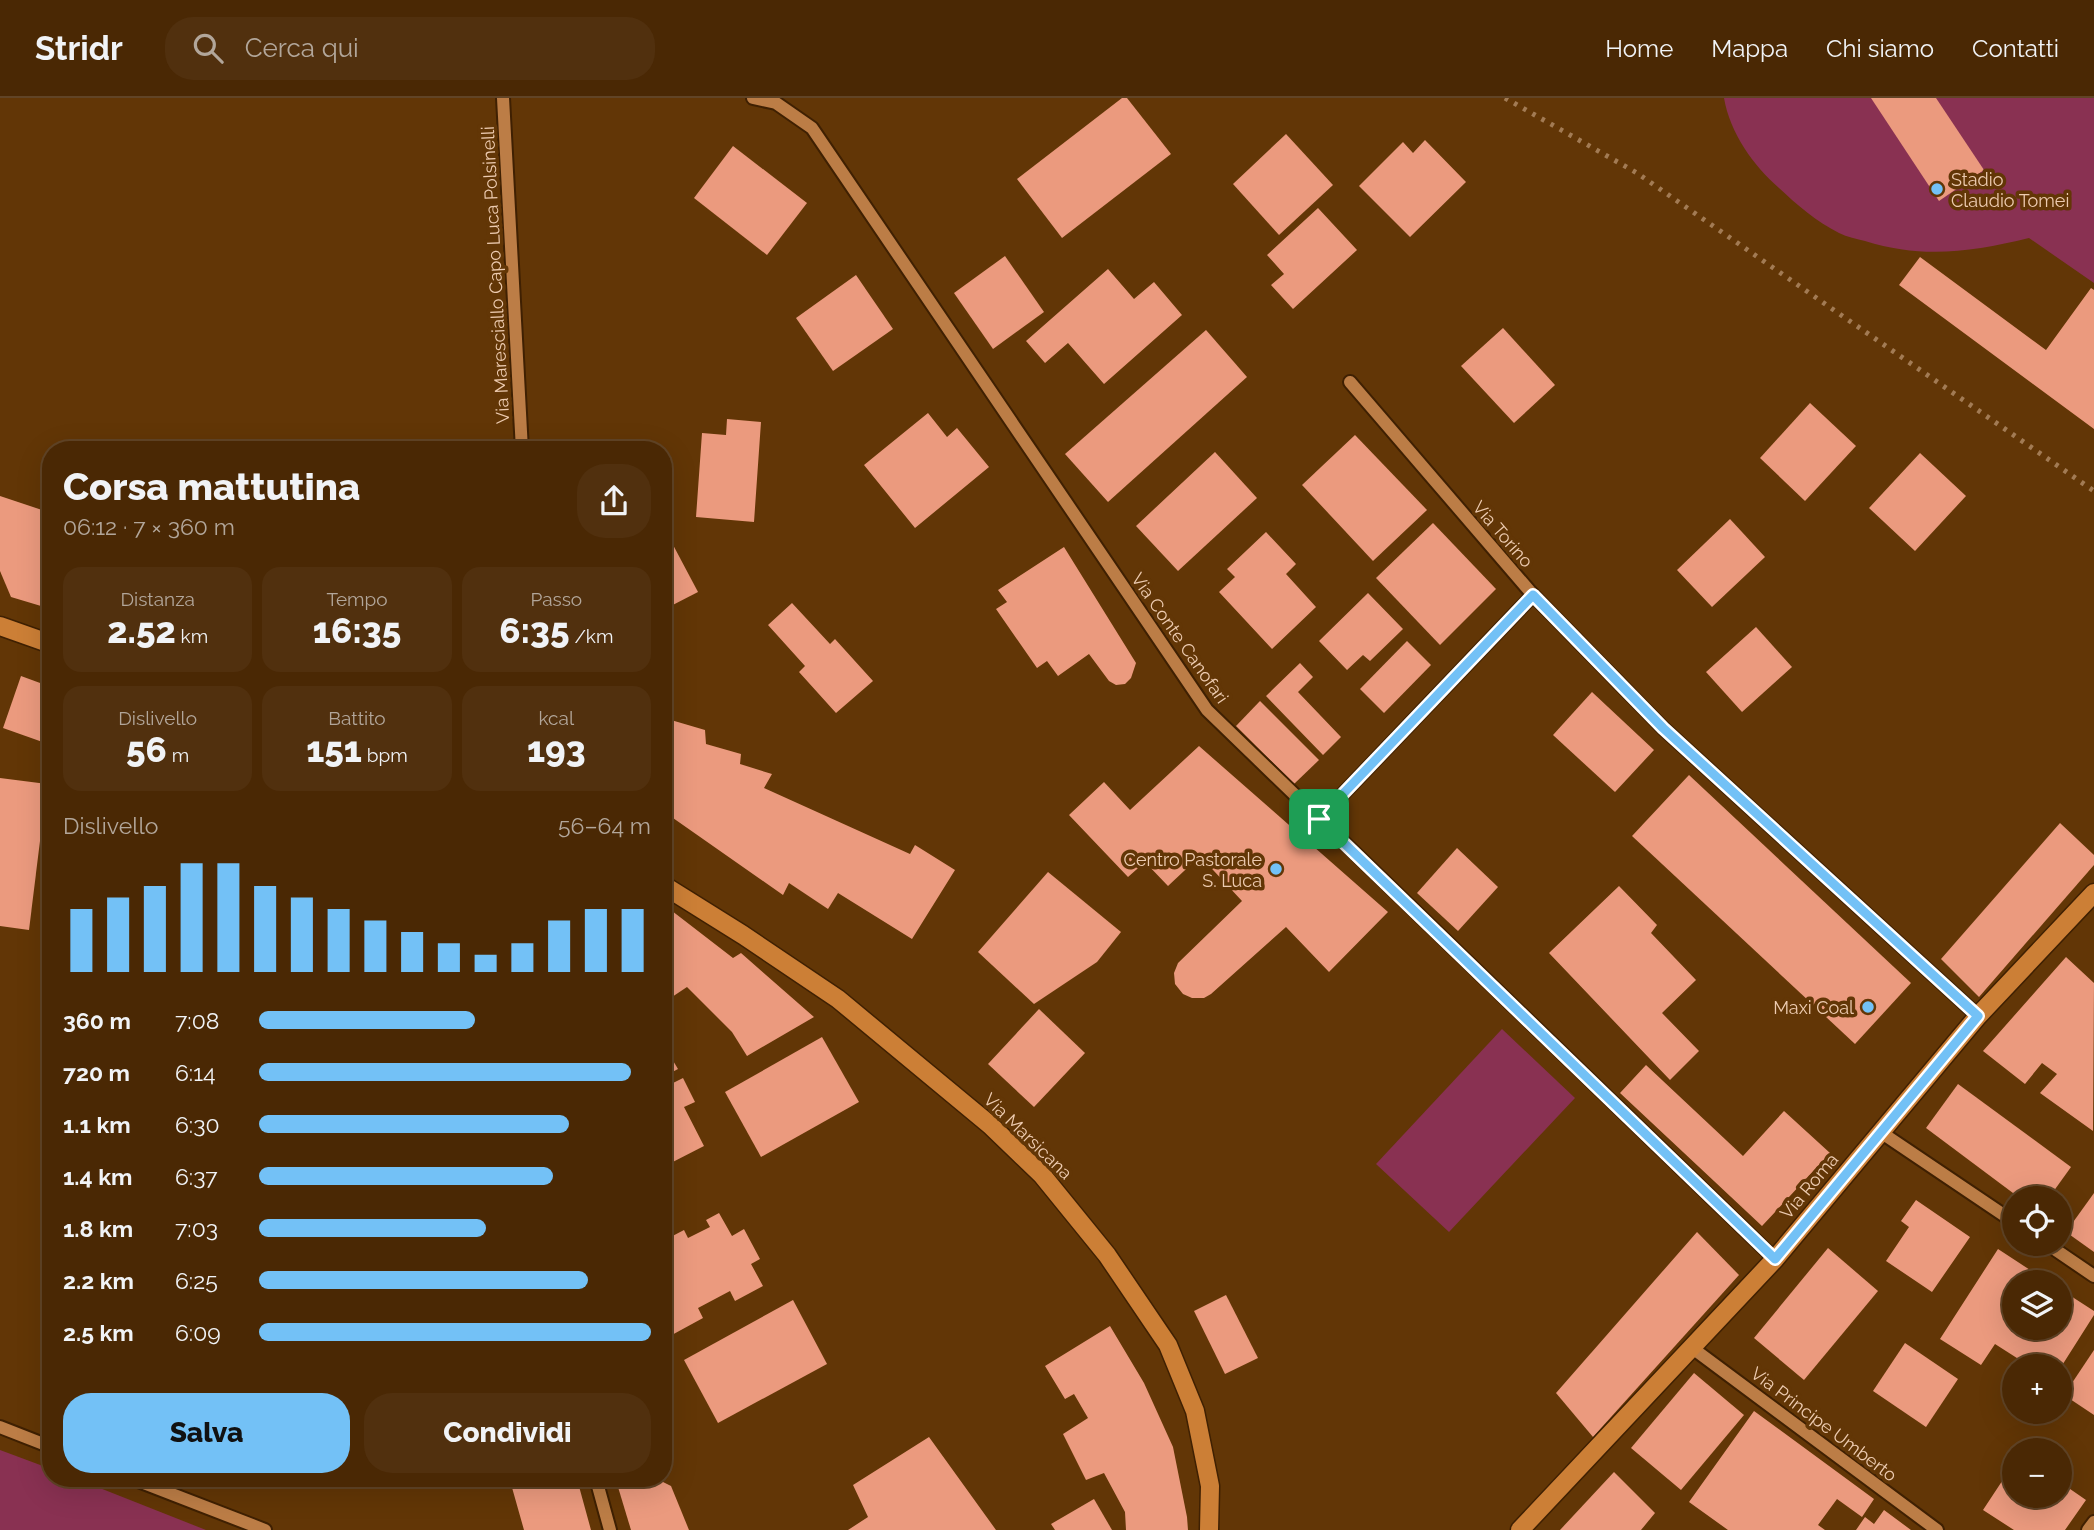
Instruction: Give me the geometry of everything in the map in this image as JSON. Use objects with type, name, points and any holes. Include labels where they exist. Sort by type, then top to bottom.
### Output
[{"type":"main road","points":[[0,626],[42,641]]},
{"type":"main road","name":"Via Marsicana","points":[[672,891],[838,999],[990,1125],[1042,1175],[1107,1255],[1168,1345],[1195,1411],[1210,1486],[1209,1530]]},
{"type":"main road","name":"Via Roma","points":[[1520,1530],[1775,1259],[1978,1016],[2094,892]]},
{"type":"street","name":"Via Maresciallo Capo Luca Polsinelli","points":[[503,98],[522,441]]},
{"type":"street","name":"Via Conte Canofari","points":[[753,98],[776,103],[812,128],[1207,709],[1775,1259]]},
{"type":"street","name":"Via Torino","points":[[1350,382],[1533,595],[1663,728],[1978,1016]]},
{"type":"street","points":[[1319,819],[1533,595]]},
{"type":"street","points":[[1882,1133],[2002,1215]]},
{"type":"street","points":[[2065,1256],[2094,1276]]},
{"type":"street","name":"Via Principe Umberto","points":[[1691,1347],[1937,1530]]},
{"type":"street","points":[[0,1427],[42,1443]]},
{"type":"street","points":[[154,1487],[265,1530]]},
{"type":"street","points":[[598,1487],[610,1530]]},
{"type":"street","points":[[2088,1530],[2094,1522]]},
{"type":"shaded area","name":"Stadio Claudio Tomei","points":[[1724,98],[2094,98],[2094,283],[2029,238],[1967,250],[1927,252],[1886,247],[1839,233],[1800,207],[1760,169],[1737,136]]},
{"type":"shaded area","points":[[1502,1029],[1575,1098],[1449,1232],[1376,1164]]},
{"type":"shaded area","points":[[0,1450],[42,1466],[42,1487],[97,1487],[206,1530],[0,1530]]},
{"type":"building","points":[[1122,98],[1127,98],[1171,154],[1062,238],[1017,179]]},
{"type":"building","points":[[1871,98],[1936,98],[1984,170],[1939,201]]},
{"type":"building","points":[[1286,134],[1333,185],[1279,235],[1233,184]]},
{"type":"building","points":[[1425,140],[1466,182],[1410,237],[1359,186],[1403,142],[1413,153]]},
{"type":"building","points":[[733,146],[807,203],[767,255],[694,198]]},
{"type":"building","points":[[1318,208],[1357,250],[1293,309],[1271,285],[1284,274],[1267,255]]},
{"type":"building","points":[[1005,256],[1044,312],[993,349],[954,293]]},
{"type":"building","points":[[1920,257],[2046,350],[2091,288],[2094,290],[2094,429],[1899,285]]},
{"type":"building","points":[[1108,269],[1134,299],[1154,282],[1182,315],[1104,384],[1068,343],[1045,363],[1026,341]]},
{"type":"building","points":[[856,275],[893,329],[833,371],[796,318]]},
{"type":"building","points":[[1503,328],[1555,385],[1514,423],[1461,366]]},
{"type":"building","points":[[1206,330],[1247,377],[1108,502],[1065,454]]},
{"type":"building","points":[[1810,403],[1856,446],[1805,501],[1760,458]]},
{"type":"building","points":[[928,413],[947,437],[957,428],[989,467],[915,528],[864,465]]},
{"type":"building","points":[[727,419],[761,422],[754,522],[696,517],[702,433],[726,435]]},
{"type":"building","points":[[1355,435],[1427,510],[1373,561],[1302,485]]},
{"type":"building","points":[[1215,452],[1257,498],[1178,571],[1136,526]]},
{"type":"building","points":[[1920,453],[1966,496],[1915,551],[1869,508]]},
{"type":"building","points":[[0,496],[42,510],[42,606],[11,597],[0,571]]},
{"type":"building","points":[[1730,519],[1765,557],[1712,607],[1677,570]]},
{"type":"building","points":[[1433,523],[1496,589],[1440,645],[1376,578]]},
{"type":"building","points":[[1266,532],[1296,564],[1286,574],[1316,607],[1272,649],[1219,592],[1235,577],[1227,569]]},
{"type":"building","points":[[672,543],[698,592],[672,605]]},
{"type":"building","points":[[1064,547],[1136,663],[1131,678],[1125,684],[1116,685],[1109,681],[1089,654],[1058,676],[1047,661],[1037,668],[996,609],[1007,602],[998,590]]},
{"type":"building","points":[[1368,593],[1403,629],[1370,661],[1363,655],[1347,670],[1319,641]]},
{"type":"building","points":[[792,603],[830,644],[835,639],[873,681],[836,713],[799,672],[805,666],[768,625]]},
{"type":"building","points":[[1756,627],[1792,667],[1742,712],[1706,672]]},
{"type":"building","points":[[1407,641],[1431,665],[1384,713],[1360,689]]},
{"type":"building","points":[[1300,663],[1313,677],[1298,692],[1341,737],[1323,755],[1266,696]]},
{"type":"building","points":[[21,676],[42,684],[42,742],[3,728]]},
{"type":"building","points":[[1592,692],[1654,750],[1615,792],[1553,735]]},
{"type":"building","points":[[1260,701],[1319,760],[1294,784],[1236,726]]},
{"type":"building","points":[[672,720],[705,730],[706,744],[741,754],[740,764],[772,774],[764,788],[910,854],[915,845],[955,870],[912,939],[838,893],[828,909],[789,883],[783,895],[672,817]]},
{"type":"building","name":"Centro Pastorale S. Luca","points":[[1199,746],[1388,912],[1329,972],[1286,927],[1211,994],[1204,998],[1192,998],[1183,994],[1175,984],[1174,973],[1178,963],[1242,901],[1200,856],[1168,886],[1145,862],[1128,877],[1069,815],[1104,782],[1130,810]]},
{"type":"building","points":[[1689,775],[1911,983],[1855,1044],[1632,836]]},
{"type":"building","points":[[0,778],[42,783],[42,825],[29,930],[0,926]]},
{"type":"building","points":[[2060,823],[2094,855],[2094,865],[1979,997],[1941,959]]},
{"type":"building","points":[[1457,848],[1498,887],[1458,931],[1417,893]]},
{"type":"building","points":[[1048,872],[1121,932],[1097,962],[1034,1004],[978,952]]},
{"type":"building","points":[[1619,886],[1657,925],[1651,933],[1696,980],[1662,1013],[1699,1051],[1670,1080],[1549,953]]},
{"type":"building","points":[[672,911],[733,958],[741,953],[814,1017],[747,1056],[732,1032],[687,987],[672,997]]},
{"type":"building","points":[[2066,957],[2094,983],[2093,1131],[2040,1093],[2057,1074],[2042,1063],[2025,1084],[1983,1051]]},
{"type":"building","points":[[1039,1009],[1085,1053],[1034,1107],[988,1064]]},
{"type":"building","points":[[822,1037],[859,1102],[761,1157],[725,1092]]},
{"type":"building","points":[[672,1059],[678,1069],[672,1072]]},
{"type":"building","points":[[1646,1065],[1743,1156],[1784,1111],[1830,1153],[1762,1226],[1620,1093]]},
{"type":"building","points":[[683,1078],[695,1102],[684,1107],[704,1146],[672,1162],[672,1084]]},
{"type":"building","points":[[1958,1084],[2071,1167],[2057,1186],[2004,1186],[1926,1128]]},
{"type":"building","points":[[2094,1193],[2094,1252],[2072,1236],[2072,1224]]},
{"type":"building","points":[[1916,1200],[1970,1237],[1932,1292],[1886,1261],[1909,1227],[1901,1221]]},
{"type":"building","points":[[719,1213],[732,1236],[744,1229],[760,1259],[751,1264],[763,1286],[735,1301],[730,1291],[698,1308],[703,1318],[672,1335],[672,1236],[684,1230],[688,1238],[710,1227],[706,1220]]},
{"type":"building","points":[[1697,1232],[1739,1275],[1593,1437],[1556,1393]]},
{"type":"building","points":[[1828,1248],[1878,1291],[1804,1380],[1754,1338]]},
{"type":"building","points":[[1998,1249],[2002,1252],[2002,1256],[2009,1256],[2030,1270],[2002,1270],[2002,1340],[2072,1340],[2072,1297],[2094,1311],[2069,1354],[2011,1354],[1995,1344],[1981,1365],[1940,1339]]},
{"type":"building","points":[[1226,1295],[1258,1358],[1225,1374],[1194,1311]]},
{"type":"building","points":[[793,1300],[827,1364],[718,1423],[684,1360]]},
{"type":"building","points":[[1110,1326],[1144,1383],[1173,1447],[1188,1530],[1126,1530],[1125,1512],[1104,1473],[1086,1480],[1063,1434],[1088,1418],[1074,1394],[1065,1399],[1045,1366]]},
{"type":"building","points":[[1905,1343],[1958,1379],[1926,1427],[1873,1391]]},
{"type":"building","points":[[2094,1350],[2094,1415],[2072,1400],[2072,1383]]},
{"type":"building","points":[[1694,1373],[1744,1415],[1681,1490],[1631,1448]]},
{"type":"building","points":[[1754,1411],[1874,1499],[1862,1517],[1837,1499],[1818,1525],[1825,1530],[1728,1530],[1689,1502]]},
{"type":"building","points":[[929,1437],[996,1530],[848,1530],[868,1517],[853,1485]]},
{"type":"building","points":[[1614,1472],[1655,1513],[1641,1530],[1560,1530]]},
{"type":"building","points":[[2002,1481],[2002,1508],[2072,1508],[2072,1490],[2086,1500],[2065,1530],[2014,1530],[1983,1510]]},
{"type":"building","points":[[512,1487],[579,1487],[591,1530],[524,1530]]},
{"type":"building","points":[[618,1487],[671,1487],[689,1530],[631,1530]]},
{"type":"building","points":[[1094,1499],[1112,1530],[1055,1530],[1051,1524]]},
{"type":"building","points":[[1884,1510],[1911,1530],[1856,1530],[1865,1517],[1874,1524]]},
{"type":"railway","points":[[1505,98],[1637,173],[2094,491]]},
{"type":"place","name":"Stadio Claudio Tomei","points":[[1937,189]]},
{"type":"place","name":"Centro Pastorale S. Luca","points":[[1276,869]]},
{"type":"place","name":"Maxi Coal","points":[[1868,1007]]},
{"type":"route","points":[[1533,595],[1663,728],[1978,1016],[1775,1259],[1319,819],[1533,595]]}]
